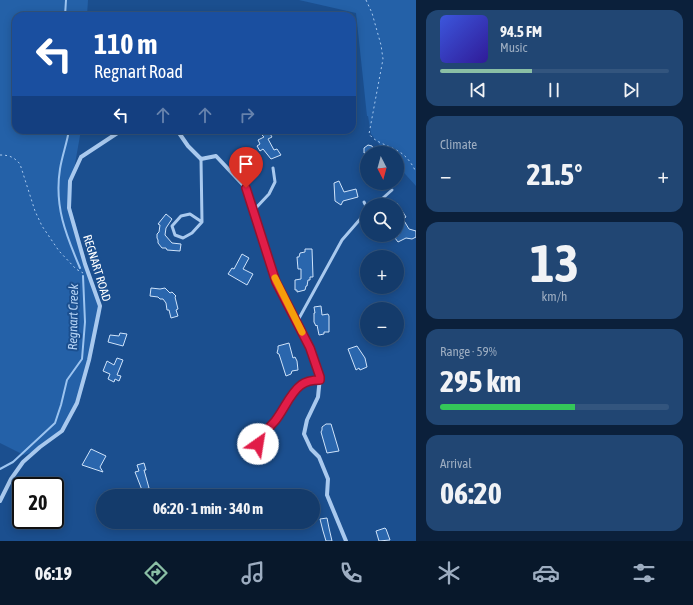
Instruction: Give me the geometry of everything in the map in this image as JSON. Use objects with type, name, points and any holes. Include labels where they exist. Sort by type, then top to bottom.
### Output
[{"type":"street","name":"REGNART ROAD","points":[[0,501],[10,479],[23,462],[62,430],[76,403],[88,360],[100,306],[84,264],[69,208],[70,181],[81,157],[116,134]]},
{"type":"street","points":[[180,134],[188,146],[201,159],[216,156],[246,188],[276,282],[310,348],[320,377],[318,396],[307,420],[304,434],[311,449],[319,458],[328,478],[327,495],[346,541]]},
{"type":"lane","points":[[201,159],[202,222],[192,233],[183,238],[175,235],[172,226],[181,216],[190,214],[202,222]]},
{"type":"lane","points":[[254,210],[269,194],[275,182],[273,168]]},
{"type":"lane","points":[[383,198],[392,190]]},
{"type":"lane","points":[[297,322],[342,240],[360,219]]},
{"type":"lane","points":[[258,444],[260,438],[275,421],[296,390],[302,384],[320,380]]},
{"type":"path","points":[[366,0],[372,13],[381,45],[383,59],[369,134],[377,141],[402,154],[416,172]]},
{"type":"path","points":[[0,155],[8,155],[20,164],[35,211],[42,226],[59,251],[83,274]]},
{"type":"shaded area","points":[[0,0],[88,0],[87,12],[12,12],[12,134],[80,134],[72,181],[71,208],[89,271],[96,289],[101,313],[91,359],[79,403],[63,432],[40,449],[24,455],[0,443]]},
{"type":"shaded area","points":[[299,0],[416,0],[416,186],[404,173],[404,146],[380,146],[371,134],[367,116],[356,12]]},
{"type":"building","points":[[270,134],[272,137],[268,139],[274,150],[277,149],[281,155],[271,159],[263,149],[260,151],[257,146],[260,144],[258,140],[264,137],[262,135]]},
{"type":"building","points":[[339,181],[344,192],[356,189],[358,197],[343,201],[341,205],[335,201],[334,183]]},
{"type":"building","points":[[166,214],[172,219],[166,228],[165,235],[172,243],[181,244],[180,251],[167,250],[166,248],[162,248],[158,243],[157,234],[159,232],[160,225],[158,224]]},
{"type":"building","points":[[404,221],[409,229],[416,231],[416,237],[412,239],[404,239]]},
{"type":"building","points":[[305,249],[312,249],[313,277],[310,277],[310,280],[308,280],[305,290],[297,292],[297,290],[295,290],[295,280],[301,279],[301,269],[298,269],[297,257],[299,257],[300,253],[305,252]]},
{"type":"building","points":[[242,254],[249,258],[243,269],[253,274],[247,285],[228,274],[232,268],[234,269]]},
{"type":"building","points":[[151,288],[165,288],[176,296],[178,309],[176,310],[178,316],[171,318],[169,310],[167,310],[166,303],[163,299],[150,296]]},
{"type":"building","points":[[321,306],[322,315],[328,314],[329,316],[329,332],[324,332],[324,334],[319,335],[317,325],[316,326],[314,322],[314,307]]},
{"type":"building","points":[[120,333],[127,334],[123,346],[108,342],[110,335],[119,336]]},
{"type":"building","points":[[289,343],[293,358],[295,357],[297,361],[298,370],[292,371],[291,374],[286,376],[279,354],[277,353],[278,346]]},
{"type":"building","points":[[357,346],[365,358],[367,367],[360,370],[359,368],[356,370],[348,349]]},
{"type":"building","points":[[117,358],[123,360],[117,375],[121,376],[119,381],[115,379],[114,382],[108,379],[110,374],[103,371],[107,361],[114,365]]},
{"type":"building","points":[[326,424],[331,424],[339,451],[327,453],[321,432],[322,427]]},
{"type":"building","points":[[249,431],[255,433],[249,442],[250,450],[255,452],[264,452],[264,459],[253,461],[243,457],[241,440]]},
{"type":"building","points":[[91,449],[106,456],[100,467],[103,472],[82,465]]},
{"type":"building","points":[[144,463],[146,470],[144,470],[149,488],[142,489],[135,472],[139,471],[137,465]]},
{"type":"building","points":[[327,518],[332,541],[326,541],[320,519]]},
{"type":"building","points":[[385,528],[390,540],[379,541],[376,531]]},
{"type":"waterway","name":"Regnart Creek","points":[[65,12],[66,0]]},
{"type":"waterway","name":"Regnart Creek","points":[[68,134],[60,169],[60,208],[62,220],[80,268]]},
{"type":"waterway","name":"Regnart Creek","points":[[0,469],[13,462],[55,423],[67,380],[82,359],[85,322],[83,276]]},
{"type":"slow traffic","points":[[275,278],[302,332]]},
{"type":"route","points":[[246,188],[276,282],[310,348],[320,377],[320,380],[302,384],[296,390],[275,421],[264,432],[258,444]]}]
